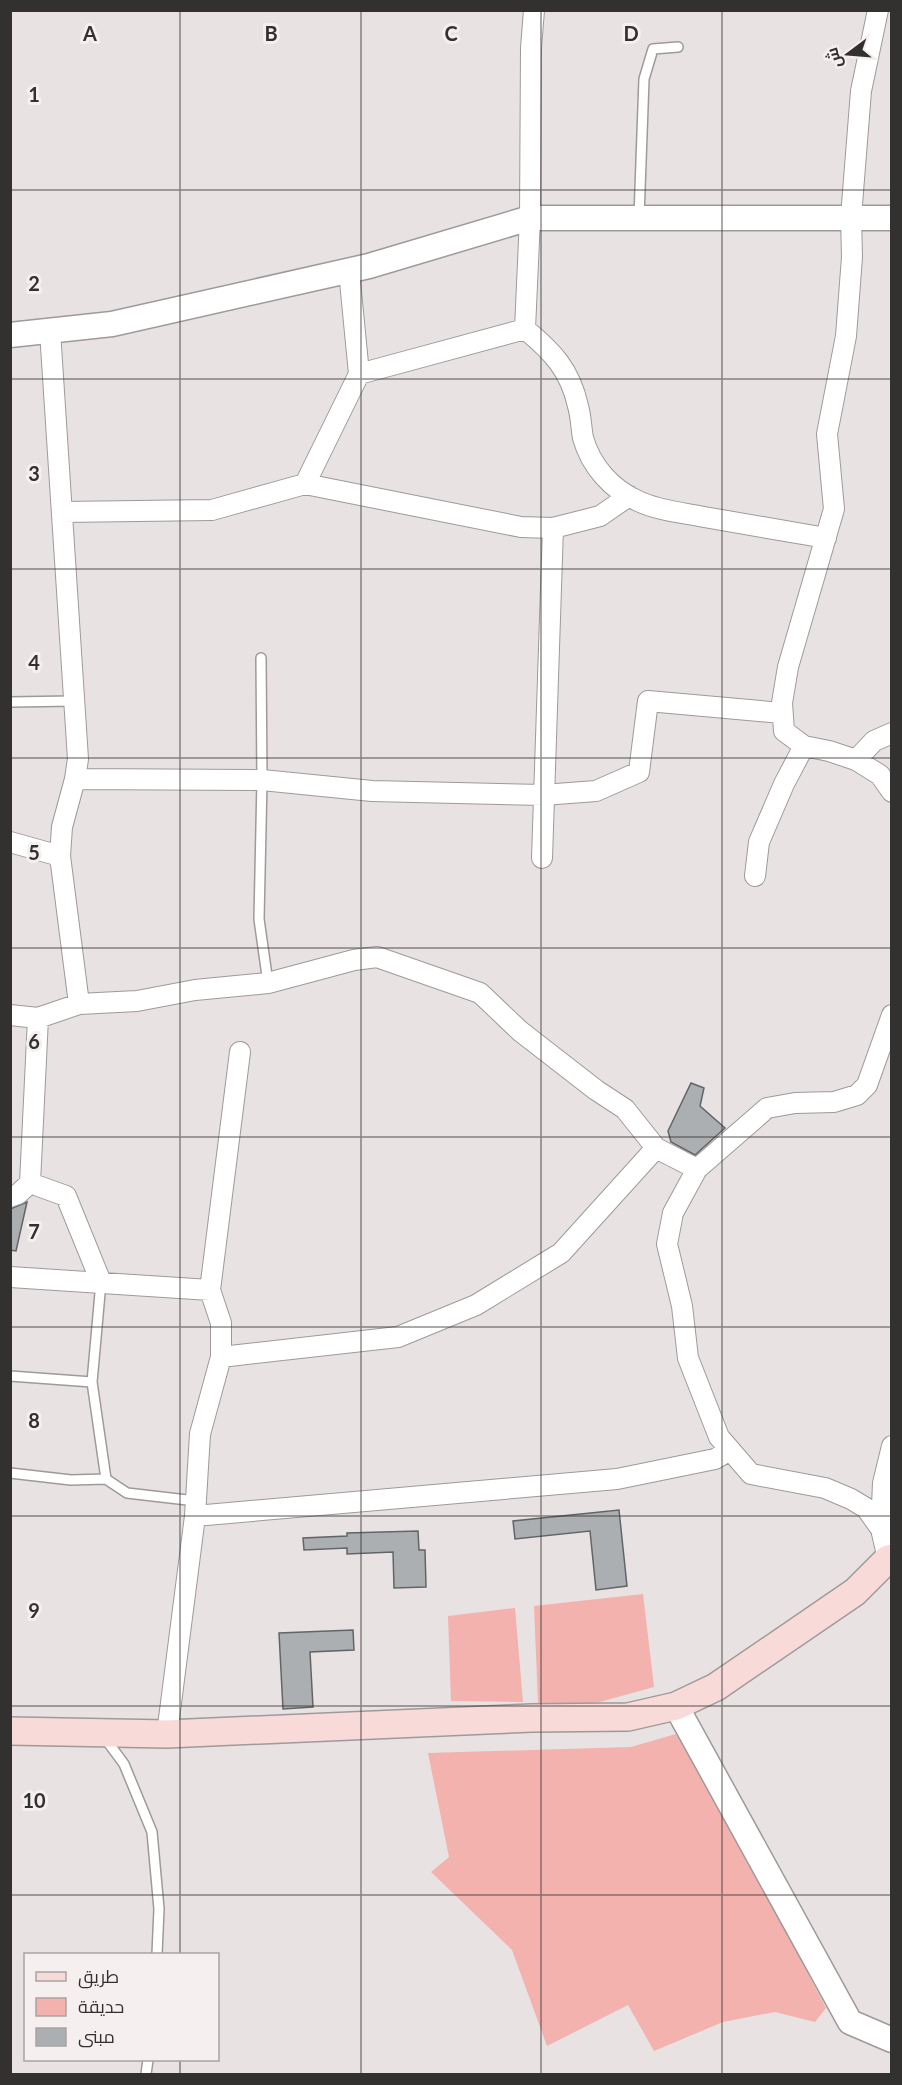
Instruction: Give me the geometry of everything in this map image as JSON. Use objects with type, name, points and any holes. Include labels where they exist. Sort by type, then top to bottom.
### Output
[{"type":"main road","points":[[10,1731],[167,1734],[532,1718],[628,1717],[676,1706],[716,1687],[855,1592],[890,1559]]},
{"type":"street","points":[[525,329],[530,218],[531,48],[534,10]]},
{"type":"street","points":[[878,10],[861,91],[851,217],[852,257],[846,336],[828,434],[834,509],[788,667],[782,703],[784,731],[804,746],[829,750],[856,760],[880,776],[891,792]]},
{"type":"street","points":[[10,335],[112,324],[349,271],[530,218],[891,218]]},
{"type":"street","points":[[304,484],[359,374],[349,271]]},
{"type":"street","points":[[359,374],[525,329]]},
{"type":"street","points":[[525,329],[544,345],[563,367],[572,383],[579,407],[583,438],[594,465],[612,485],[638,502],[677,512],[826,538]]},
{"type":"street","points":[[50,331],[78,759],[62,827],[60,856],[79,1004]]},
{"type":"street","points":[[63,512],[212,510],[304,484],[522,527],[553,528],[600,516],[629,496]]},
{"type":"street","points":[[542,858],[553,528]]},
{"type":"street","points":[[75,779],[262,780],[372,791],[543,795],[596,791],[639,772],[648,701],[783,713]]},
{"type":"street","points":[[856,760],[874,741],[891,733]]},
{"type":"street","points":[[754,876],[759,842],[784,784],[804,746]]},
{"type":"street","points":[[10,842],[60,856]]},
{"type":"street","points":[[10,1015],[38,1018],[79,1004],[138,1001],[195,990],[268,983],[354,960],[377,957],[480,993],[520,1031],[596,1090],[625,1109],[656,1148],[697,1169]]},
{"type":"street","points":[[890,1559],[881,1529],[866,1508],[851,1498],[825,1488],[751,1474],[719,1437],[688,1358],[682,1306],[667,1244],[673,1213],[697,1169],[767,1108],[795,1103],[834,1102],[857,1095],[867,1084],[891,1015]]},
{"type":"street","points":[[10,1197],[18,1194],[30,1184],[38,1018]]},
{"type":"street","points":[[167,1734],[195,1509],[200,1434],[221,1357],[221,1323],[210,1290],[240,1052]]},
{"type":"street","points":[[221,1357],[398,1337],[476,1305],[561,1254],[656,1148]]},
{"type":"street","points":[[30,1184],[66,1196],[101,1282]]},
{"type":"street","points":[[10,1276],[210,1290]]},
{"type":"street","points":[[881,1529],[883,1483],[891,1446]]},
{"type":"street","points":[[195,1509],[617,1479],[715,1459],[730,1450]]},
{"type":"street","points":[[676,1706],[850,2022],[891,2040]]},
{"type":"lane","points":[[639,217],[644,79],[653,49],[678,47]]},
{"type":"lane","points":[[261,658],[262,780],[259,919],[268,983]]},
{"type":"lane","points":[[10,702],[75,701]]},
{"type":"lane","points":[[101,1282],[92,1382],[106,1479]]},
{"type":"lane","points":[[10,1376],[92,1382]]},
{"type":"lane","points":[[10,1473],[71,1480],[106,1479],[127,1492],[195,1509]]},
{"type":"lane","points":[[100,1733],[124,1764],[152,1832],[159,1909],[157,1953]]},
{"type":"green space","points":[[643,1594],[654,1687],[596,1703],[538,1703],[534,1606]]},
{"type":"green space","points":[[515,1608],[523,1702],[451,1701],[448,1616]]},
{"type":"green space","points":[[676,1734],[720,1806],[826,2008],[815,2022],[775,2012],[723,2022],[654,2051],[628,2005],[547,2046],[512,1950],[431,1872],[449,1857],[428,1753],[631,1747]]},
{"type":"building","points":[[691,1083],[704,1088],[700,1106],[725,1128],[695,1155],[671,1142],[668,1131]]},
{"type":"building","points":[[27,1202],[16,1251],[10,1250],[10,1209]]},
{"type":"building","points":[[619,1510],[627,1586],[596,1590],[590,1531],[515,1539],[513,1521]]},
{"type":"building","points":[[418,1531],[419,1550],[425,1550],[426,1587],[394,1588],[393,1552],[347,1554],[347,1548],[304,1550],[303,1538],[347,1536],[347,1533]]},
{"type":"building","points":[[353,1630],[354,1650],[310,1652],[313,1707],[283,1709],[279,1633]]}]
